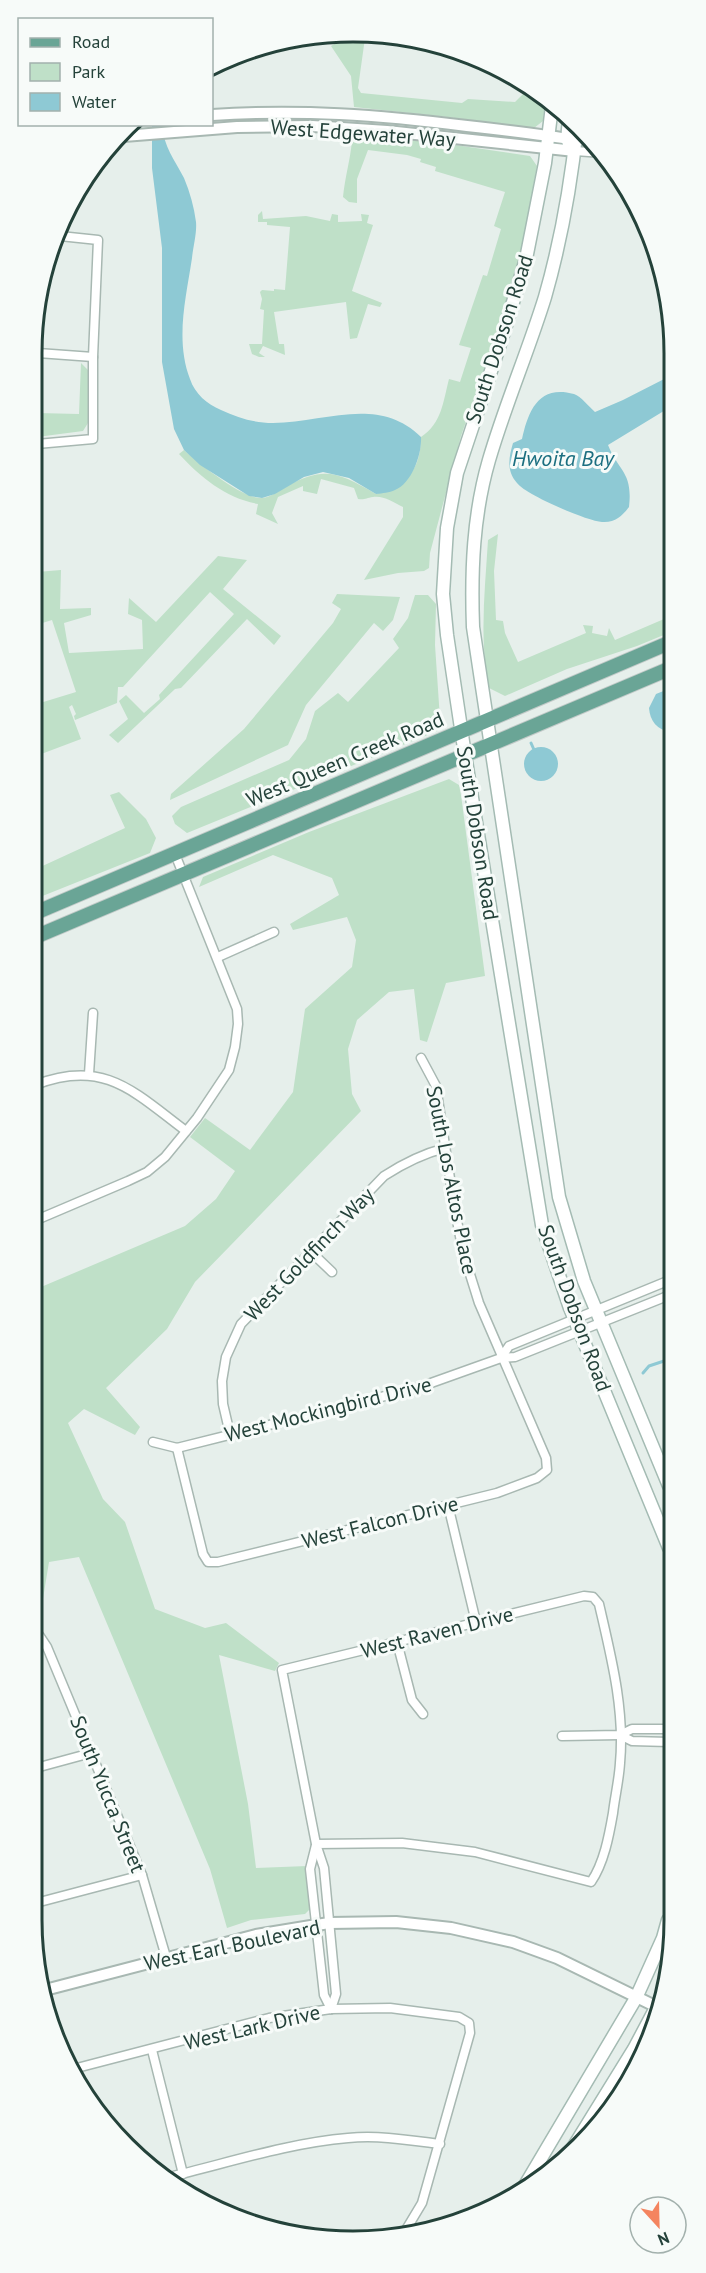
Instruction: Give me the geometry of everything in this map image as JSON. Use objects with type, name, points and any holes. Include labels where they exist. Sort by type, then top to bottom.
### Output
[{"type":"main road","name":"South Dobson Road","points":[[551,114],[547,149],[526,259],[457,473],[447,528],[444,594],[448,644],[537,1202],[548,1245],[578,1325],[664,1536]]},
{"type":"main road","points":[[571,131],[573,143]]},
{"type":"main road","name":"South Dobson Road","points":[[575,135],[567,204],[545,295],[488,462],[477,518],[473,556],[473,627],[559,1197],[572,1246],[596,1310],[664,1474]]},
{"type":"main road","name":"West Queen Creek Road","points":[[42,910],[664,645]]},
{"type":"main road","name":"West Queen Creek Road","points":[[42,934],[664,671]]},
{"type":"main road","points":[[531,2175],[636,1998],[663,1938]]},
{"type":"main road","points":[[587,2125],[641,2036]]},
{"type":"street","name":"West Edgewater Way","points":[[213,115],[297,111],[411,118],[549,136],[587,148]]},
{"type":"street","name":"West Edgewater Way","points":[[131,136],[237,127],[312,126],[387,131],[547,149],[582,143]]},
{"type":"street","points":[[42,444],[93,439],[93,357],[98,240],[65,237]]},
{"type":"street","points":[[42,353],[93,357]]},
{"type":"street","points":[[42,1218],[147,1172],[165,1157],[186,1131],[218,1089],[229,1070],[235,1047],[237,1009],[175,854]]},
{"type":"street","points":[[218,957],[274,932]]},
{"type":"street","points":[[89,1074],[93,1013]]},
{"type":"street","name":"South Los Altos Place","points":[[420,1058],[436,1086],[463,1252],[479,1303],[546,1458],[547,1470]]},
{"type":"street","points":[[42,1083],[58,1077],[89,1074],[122,1085],[186,1131]]},
{"type":"street","name":"West Goldfinch Way","points":[[230,1434],[223,1404],[222,1381],[231,1342],[249,1314],[384,1176],[402,1163],[445,1148]]},
{"type":"street","points":[[310,1251],[332,1272]]},
{"type":"street","name":"West Mockingbird Drive","points":[[578,1325],[596,1310],[664,1282]]},
{"type":"street","name":"West Mockingbird Drive","points":[[153,1442],[177,1448],[417,1388],[501,1358],[509,1346],[578,1325],[602,1323],[664,1297]]},
{"type":"street","name":"West Falcon Drive","points":[[177,1448],[203,1554],[208,1562],[218,1563],[507,1489],[537,1478],[547,1470]]},
{"type":"street","points":[[448,1505],[476,1622]]},
{"type":"street","name":"West Raven Drive","points":[[316,1844],[282,1670],[584,1596],[593,1597],[599,1604],[613,1666],[620,1735]]},
{"type":"street","name":"South Yucca Street","points":[[42,1642],[47,1647],[142,1875],[166,1957]]},
{"type":"street","points":[[397,1642],[412,1700],[423,1714]]},
{"type":"street","points":[[562,1736],[620,1735],[632,1729],[664,1729]]},
{"type":"street","points":[[620,1735],[632,1741],[664,1742]]},
{"type":"street","points":[[316,1844],[402,1843],[475,1852],[519,1861],[591,1882],[598,1871],[611,1826],[620,1762],[620,1735]]},
{"type":"street","points":[[42,1766],[91,1753]]},
{"type":"street","points":[[316,1844],[324,1868],[336,1994],[331,2009]]},
{"type":"street","points":[[316,1844],[310,1869],[324,1995],[331,2009]]},
{"type":"street","points":[[42,1901],[142,1875]]},
{"type":"street","name":"West Earl Boulevard","points":[[50,1989],[255,1935],[329,1923],[396,1922],[451,1928],[513,1942],[567,1962],[652,2005]]},
{"type":"street","name":"West Lark Drive","points":[[80,2068],[269,2018],[331,2009],[390,2008],[459,2017],[469,2023],[470,2033],[440,2144]]},
{"type":"street","points":[[152,2050],[183,2174]]},
{"type":"street","points":[[175,2176],[310,2143],[349,2138],[385,2137],[440,2144],[423,2204],[409,2226]]},
{"type":"green space","points":[[337,43],[364,43],[358,88],[361,93],[462,103],[468,99],[515,102],[524,93],[544,108],[543,121],[534,128],[354,107],[351,76],[331,46]]},
{"type":"green space","points":[[358,135],[421,140],[530,156],[537,166],[520,256],[504,312],[461,436],[430,553],[429,568],[424,571],[398,573],[364,580],[403,517],[403,507],[380,497],[358,499],[354,488],[321,479],[317,494],[303,491],[303,486],[278,497],[272,513],[278,524],[256,514],[258,504],[235,497],[215,486],[179,454],[184,450],[232,487],[243,493],[262,498],[300,479],[322,474],[342,477],[376,494],[404,480],[414,468],[418,460],[421,437],[438,419],[449,379],[460,382],[471,348],[459,345],[483,275],[487,276],[501,229],[494,226],[505,192],[435,171],[436,167],[420,162],[421,159],[368,150],[357,179],[357,203],[349,202],[343,197],[352,141]]},
{"type":"green space","points":[[262,211],[263,219],[306,216],[330,221],[332,214],[338,215],[338,222],[362,221],[361,214],[369,215],[367,223],[373,225],[352,291],[382,303],[380,307],[368,304],[357,338],[350,339],[346,302],[274,312],[279,344],[284,344],[285,355],[263,346],[259,353],[265,357],[252,354],[249,344],[262,344],[264,310],[260,309],[262,299],[260,292],[262,290],[274,291],[274,289],[285,290],[290,227],[258,222],[258,215]]},
{"type":"green space","points":[[81,363],[88,370],[88,423],[83,431],[42,436],[42,413],[79,414]]},
{"type":"green space","points":[[498,534],[494,571],[496,620],[503,621],[505,633],[518,662],[586,633],[583,625],[593,626],[592,633],[607,636],[609,628],[615,640],[664,619],[664,635],[567,669],[505,696],[489,688],[483,633],[488,540]]},
{"type":"green space","points":[[218,556],[247,560],[223,589],[281,636],[274,645],[247,619],[181,688],[175,689],[118,743],[109,735],[128,719],[119,701],[126,695],[144,713],[160,699],[159,695],[234,614],[210,592],[123,687],[118,687],[117,703],[75,720],[76,714],[72,705],[69,707],[81,739],[42,754],[42,702],[76,692],[52,620],[42,623],[42,572],[61,570],[60,609],[91,608],[91,615],[64,623],[69,653],[143,649],[142,620],[128,614],[129,598],[156,622]]},
{"type":"green space","points":[[337,594],[400,597],[393,620],[383,631],[374,623],[306,705],[288,745],[170,800],[171,794],[244,729],[333,623],[341,609],[332,603]]},
{"type":"green space","points":[[415,595],[428,595],[436,604],[435,645],[440,719],[437,731],[187,833],[175,824],[172,816],[181,807],[289,760],[306,739],[315,711],[338,693],[348,702],[399,648],[393,639],[408,618]]},
{"type":"green space","points":[[449,779],[459,785],[485,976],[446,983],[427,1042],[420,1040],[414,989],[389,992],[357,1020],[348,1049],[352,1094],[361,1111],[195,1282],[167,1329],[106,1388],[140,1427],[135,1435],[84,1409],[68,1423],[103,1499],[125,1522],[155,1609],[205,1628],[226,1623],[279,1663],[275,1671],[219,1655],[248,1804],[256,1868],[307,1866],[311,1908],[305,1914],[251,1920],[227,1928],[210,1869],[79,1557],[49,1562],[42,1605],[42,1287],[185,1226],[216,1199],[235,1171],[190,1137],[205,1118],[250,1150],[293,1092],[305,1009],[352,967],[356,940],[347,917],[293,930],[290,924],[339,895],[332,878],[273,855],[199,887],[203,877],[309,832]]},
{"type":"green space","points":[[119,792],[146,819],[156,838],[150,853],[42,896],[42,866],[125,828],[110,795]]},
{"type":"water","points":[[152,126],[162,126],[167,146],[184,178],[192,200],[196,222],[182,334],[190,379],[202,398],[216,408],[253,421],[266,423],[369,414],[387,417],[404,424],[421,437],[421,444],[415,467],[401,486],[390,492],[376,494],[349,478],[323,472],[304,477],[275,494],[262,498],[249,496],[200,465],[184,450],[174,429],[162,362],[162,248],[152,168]]},
{"type":"water","name":"Hwoita Bay","points":[[664,379],[664,411],[608,445],[629,486],[629,507],[618,518],[611,521],[594,521],[544,500],[517,483],[511,474],[509,464],[513,443],[522,439],[532,410],[543,397],[562,392],[574,394],[595,412]]},
{"type":"water","points":[[664,691],[664,730],[655,724],[651,717],[649,708],[656,694]]},
{"type":"water","points":[[541,747],[553,752],[558,764],[553,776],[541,781],[529,776],[524,764],[529,752]]},
{"type":"waterway","points":[[531,743],[535,752]]},
{"type":"waterway","points":[[643,1373],[649,1366],[664,1361]]}]
